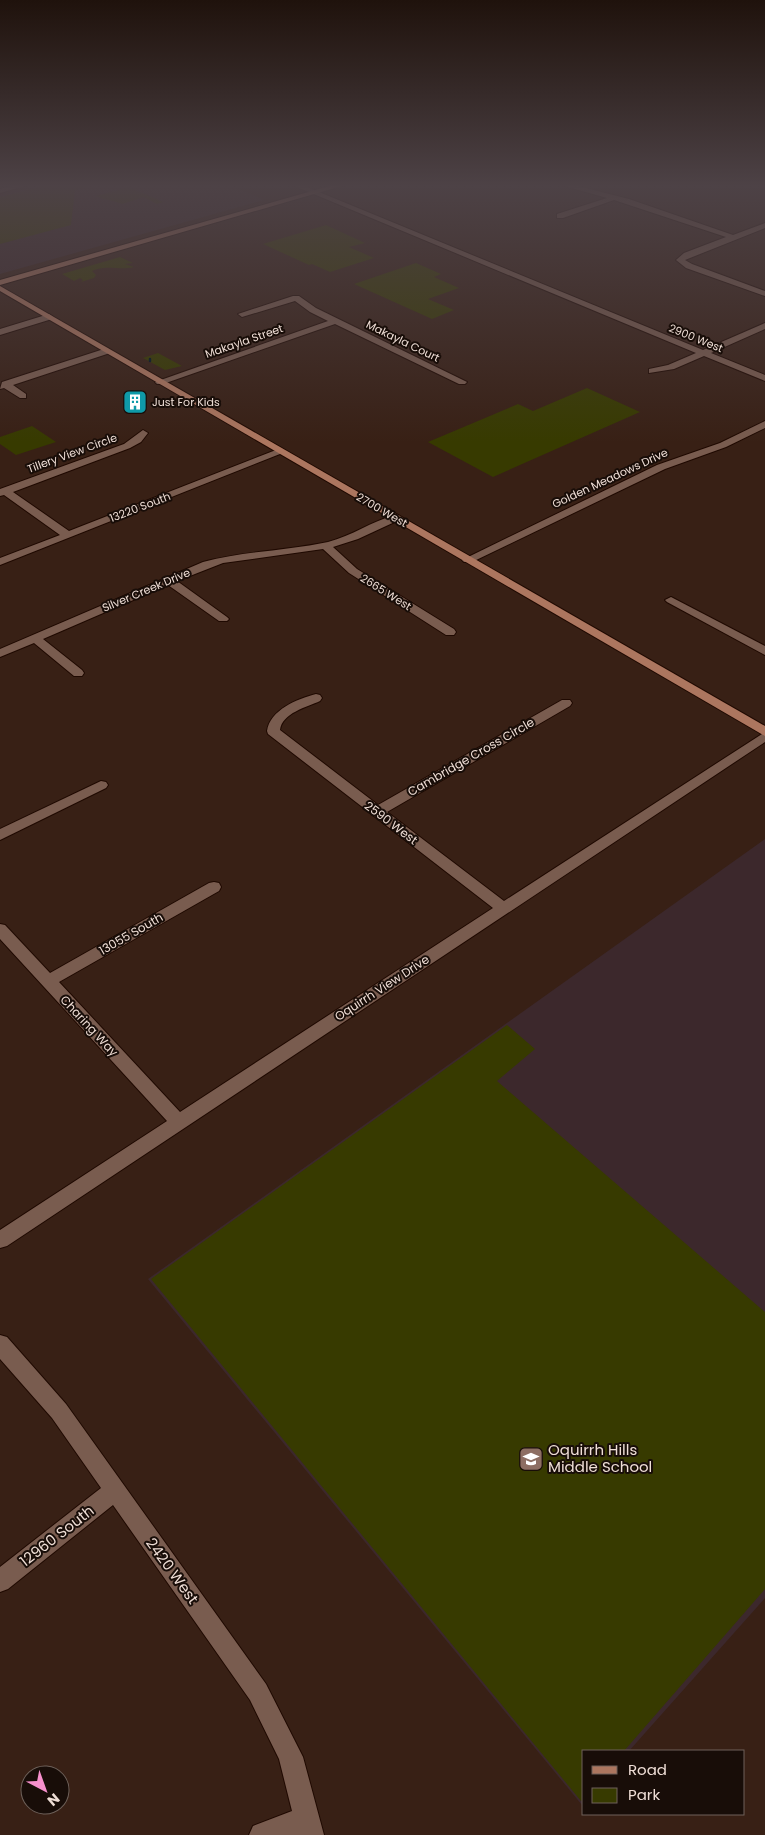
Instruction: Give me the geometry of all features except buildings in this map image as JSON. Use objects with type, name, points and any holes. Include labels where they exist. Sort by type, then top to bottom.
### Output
[{"type":"main road","points":[[0,283],[43,271]]},
{"type":"main road","name":"2700 West","points":[[0,288],[765,732]]},
{"type":"street","name":"2900 West","points":[[502,271],[765,378]]},
{"type":"street","points":[[701,271],[765,294]]},
{"type":"street","name":"Makayla Court","points":[[242,314],[296,298],[313,310],[462,382]]},
{"type":"street","points":[[0,332],[49,317]]},
{"type":"street","name":"Makayla Street","points":[[160,382],[335,321]]},
{"type":"street","points":[[652,371],[671,367],[765,326]]},
{"type":"street","points":[[2,385],[108,351]]},
{"type":"street","points":[[2,385],[23,396]]},
{"type":"street","name":"Golden Meadows Drive","points":[[468,560],[661,467],[722,445],[765,424]]},
{"type":"street","name":"Tillery View Circle","points":[[3,492],[127,446],[138,440],[143,433]]},
{"type":"street","name":"13220 South","points":[[0,562],[280,452]]},
{"type":"street","points":[[3,492],[67,535]]},
{"type":"street","name":"Silver Creek Drive","points":[[0,653],[207,564],[296,546],[326,546],[395,518]]},
{"type":"street","name":"2665 West","points":[[326,546],[353,571],[450,632]]},
{"type":"street","points":[[168,580],[223,619]]},
{"type":"street","points":[[671,600],[765,651]]},
{"type":"street","points":[[35,638],[78,674]]},
{"type":"street","name":"2590 West","points":[[316,698],[277,719],[273,725],[273,731],[278,737],[503,908]]},
{"type":"street","name":"Cambridge Cross Circle","points":[[376,812],[566,703]]},
{"type":"street","name":"Oquirrh View Drive","points":[[0,1240],[765,736]]},
{"type":"street","points":[[0,835],[101,785]]},
{"type":"street","name":"13055 South","points":[[48,981],[214,886]]},
{"type":"street","name":"Charing Way","points":[[0,929],[178,1122]]},
{"type":"street","name":"2420 West","points":[[0,1344],[59,1412],[258,1692],[276,1723],[291,1757],[309,1827]]},
{"type":"street","name":"12960 South","points":[[0,1581],[114,1491]]},
{"type":"street","points":[[262,1835],[309,1827]]},
{"type":"shaded area","points":[[0,271],[12,271],[0,274]]},
{"type":"shaded area","name":"Oquirrh Hills Middle School","points":[[765,839],[765,1598],[630,1750],[582,1750],[582,1805],[148,1279]]},
{"type":"green space","points":[[73,271],[93,271],[96,275],[94,278],[81,282],[83,280],[80,278],[74,281],[62,274]]},
{"type":"green space","points":[[393,271],[433,271],[441,274],[434,277],[459,288],[428,299],[454,310],[432,319],[354,284]]},
{"type":"green space","points":[[158,353],[182,366],[165,370],[143,358]]},
{"type":"green space","points":[[587,388],[640,412],[493,477],[428,442],[518,404],[533,411]]},
{"type":"green space","points":[[32,426],[56,442],[16,455],[0,444],[0,437]]},
{"type":"green space","name":"Oquirrh Hills Middle School","points":[[507,1025],[535,1049],[497,1081],[765,1312],[765,1589],[625,1750],[582,1750],[581,1801],[151,1279]]},
{"type":"place","name":"Just For Kids","points":[[135,402]]},
{"type":"place","name":"Oquirrh Hills Middle School","points":[[531,1459]]}]
